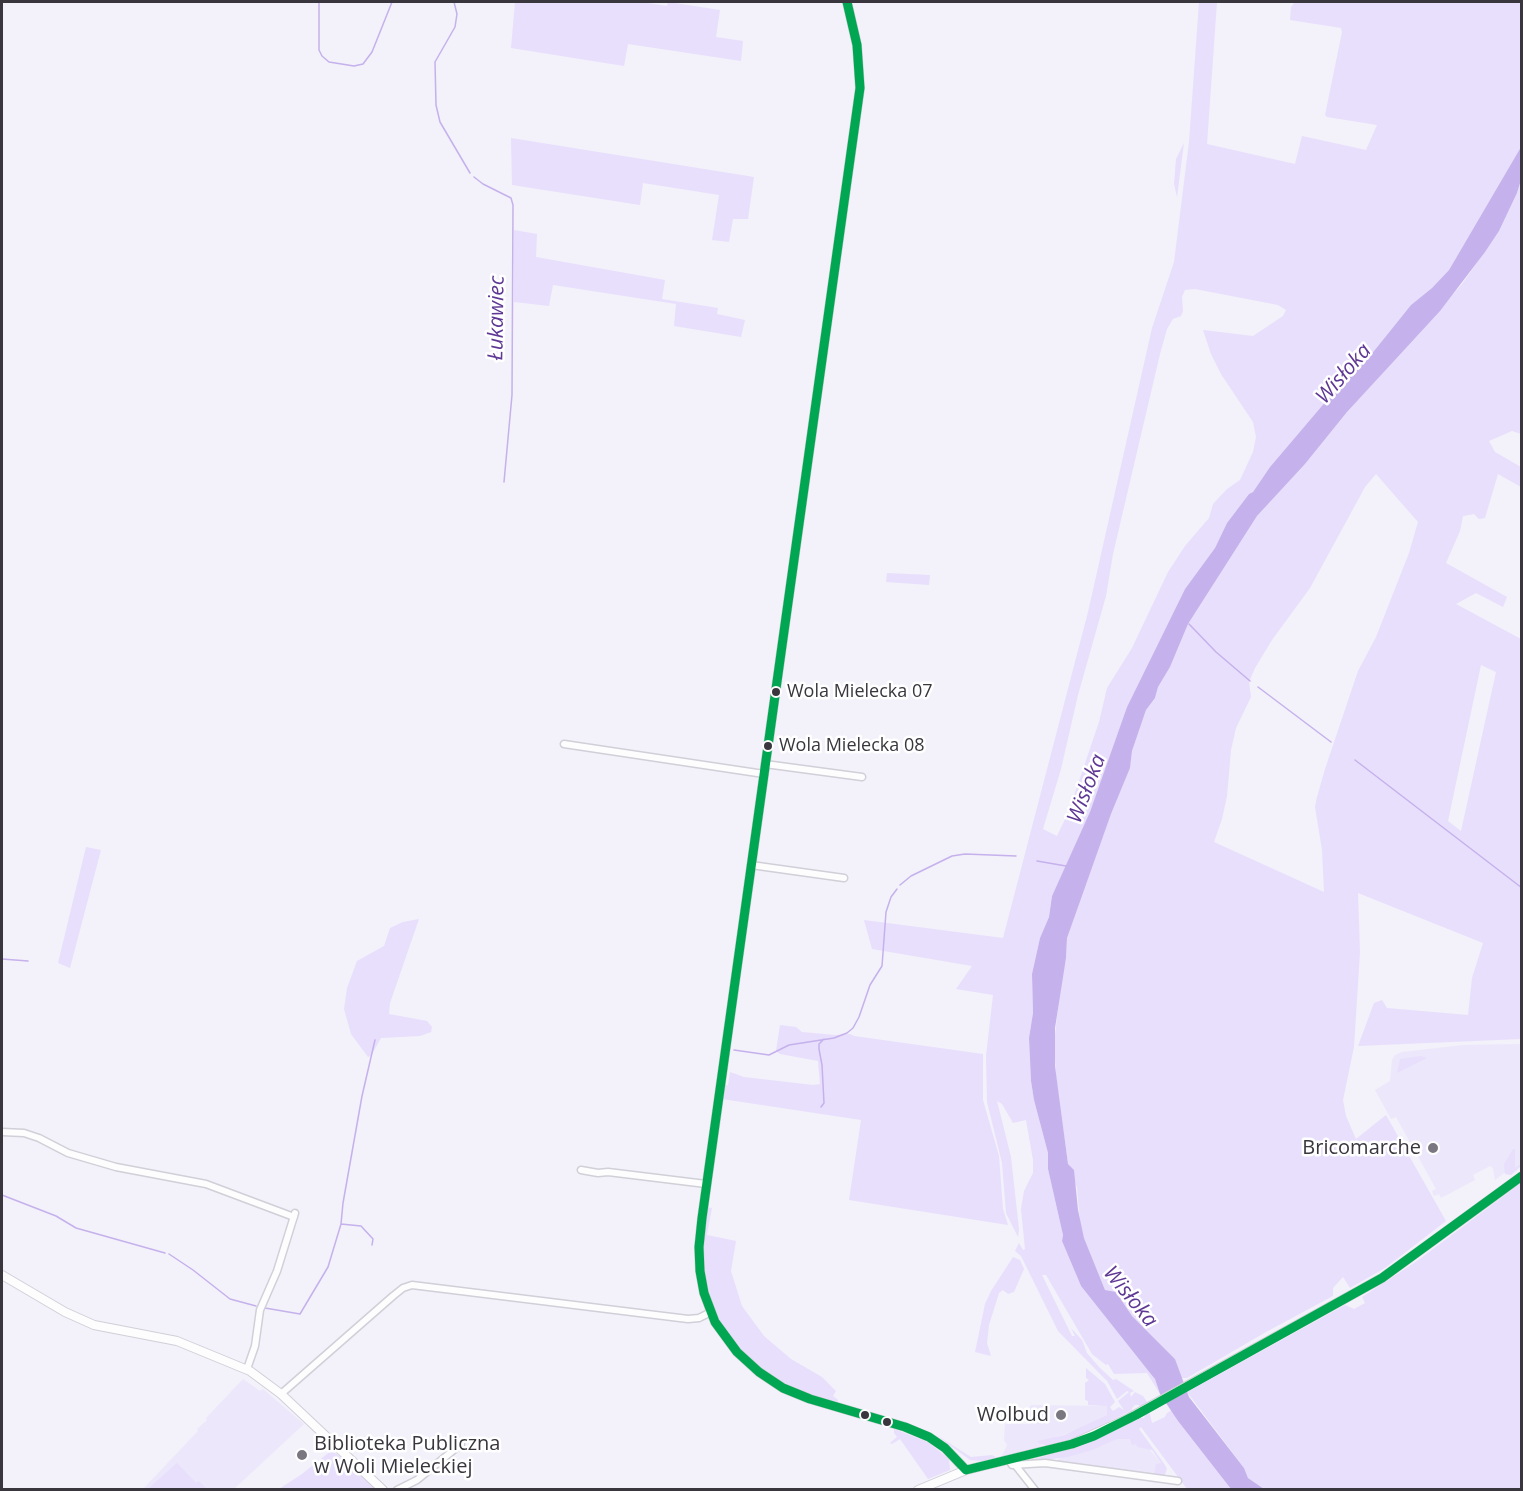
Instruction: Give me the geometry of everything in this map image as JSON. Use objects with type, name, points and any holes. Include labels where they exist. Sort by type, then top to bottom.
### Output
[{"type":"street","points":[[847,2],[857,45],[860,88],[706,1184],[699,1258],[704,1293],[711,1312],[723,1334],[737,1352],[759,1372],[783,1388],[819,1402],[921,1433],[945,1448],[966,1470]]},
{"type":"street","points":[[564,744],[764,774]]},
{"type":"street","points":[[765,764],[862,777]]},
{"type":"street","points":[[751,865],[844,878]]},
{"type":"street","points":[[2,1132],[24,1133],[68,1153],[116,1167],[206,1184],[294,1215],[277,1271],[260,1310],[255,1346],[247,1369]]},
{"type":"street","points":[[581,1170],[706,1184]]},
{"type":"street","points":[[918,1490],[966,1470],[1072,1444],[1136,1415],[1350,1296],[1409,1259],[1521,1176]]},
{"type":"street","points":[[2,1275],[64,1312],[94,1325],[177,1341],[247,1369],[281,1394],[383,1490]]},
{"type":"street","points":[[281,1394],[393,1296],[403,1288],[412,1285],[688,1319],[699,1318],[711,1312]]},
{"type":"street","points":[[398,1490],[417,1480],[461,1444]]},
{"type":"street","points":[[1008,1460],[1016,1466],[1035,1490]]},
{"type":"street","points":[[1016,1466],[1045,1463],[1178,1481]]},
{"type":"shaded area","points":[[515,2],[641,2],[667,6],[668,2],[720,10],[716,37],[743,41],[741,61],[628,44],[624,66],[511,48]]},
{"type":"shaded area","points":[[1199,2],[1217,2],[1207,144],[1295,164],[1302,136],[1366,150],[1377,125],[1325,115],[1341,28],[1290,20],[1291,7],[1295,2],[1521,2],[1521,147],[1449,270],[1411,305],[1374,351],[1338,387],[1270,467],[1227,523],[1215,548],[1185,589],[1127,707],[1091,812],[1052,896],[1049,917],[1040,938],[1032,974],[1033,1013],[1029,1038],[1031,1081],[1048,1153],[1048,1169],[1063,1235],[1062,1241],[1081,1286],[1155,1379],[1160,1394],[1147,1373],[1114,1374],[1108,1364],[1106,1365],[1092,1354],[1046,1275],[1042,1275],[1072,1336],[1075,1336],[1071,1328],[1082,1340],[1087,1353],[1099,1367],[1113,1380],[1116,1379],[1134,1391],[1130,1393],[1131,1397],[1135,1392],[1143,1396],[1147,1402],[1152,1423],[1165,1417],[1172,1410],[1231,1489],[1187,1489],[1141,1427],[1139,1429],[1167,1469],[1164,1477],[1154,1475],[1156,1464],[1161,1463],[1152,1450],[1137,1447],[1136,1444],[1132,1445],[1130,1439],[1117,1439],[1068,1457],[1019,1463],[1075,1448],[1145,1416],[1139,1405],[1135,1405],[1132,1410],[1077,1438],[1049,1447],[1039,1443],[1038,1441],[1064,1435],[1107,1415],[1107,1406],[1088,1405],[1088,1401],[1085,1400],[1085,1383],[1089,1380],[1086,1378],[1086,1368],[1105,1384],[1115,1402],[1110,1407],[1113,1411],[1119,1407],[1124,1410],[1118,1401],[1129,1392],[1127,1391],[1117,1399],[1107,1381],[1058,1331],[1021,1256],[1015,1251],[1019,1243],[1023,1250],[1025,1249],[1021,1209],[1024,1191],[1033,1173],[1033,1160],[1026,1120],[1013,1123],[1002,1104],[997,1101],[1011,1157],[1018,1237],[1006,1213],[1002,1163],[987,1102],[986,1056],[993,995],[956,989],[972,966],[872,949],[864,920],[1003,938],[1088,612],[1152,328],[1174,262],[1189,142]],"holes":[[[1195,289],[1278,305],[1286,310],[1283,316],[1253,336],[1203,330],[1221,374],[1253,422],[1256,437],[1253,452],[1240,480],[1227,489],[1213,504],[1209,518],[1185,546],[1168,572],[1132,648],[1107,688],[1099,722],[1067,815],[1057,836],[1043,829],[1106,596],[1113,554],[1167,329],[1173,319],[1181,316],[1182,297],[1185,290]]]},
{"type":"shaded area","points":[[511,138],[754,177],[748,219],[733,219],[729,242],[712,240],[719,195],[643,183],[640,205],[512,185]]},
{"type":"shaded area","points":[[1184,143],[1177,197],[1174,184],[1176,159]]},
{"type":"shaded area","points":[[1521,147],[1521,180],[1517,193],[1499,231],[1485,252],[1440,311],[1347,412],[1305,464],[1257,516],[1188,624],[1155,698],[1146,710],[1132,751],[1130,768],[1111,814],[1067,938],[1055,1028],[1055,1066],[1068,1164],[1074,1170],[1078,1210],[1084,1238],[1105,1290],[1116,1292],[1132,1316],[1175,1359],[1189,1397],[1244,1468],[1248,1478],[1264,1489],[1231,1489],[1178,1421],[1160,1394],[1155,1379],[1081,1286],[1062,1241],[1063,1235],[1048,1169],[1048,1153],[1031,1081],[1029,1038],[1033,1013],[1032,974],[1040,938],[1049,917],[1052,896],[1090,812],[1127,707],[1185,589],[1215,548],[1227,523],[1270,467],[1338,387],[1374,351],[1411,305],[1449,270]]},
{"type":"shaded area","points":[[1521,180],[1521,434],[1512,431],[1489,441],[1495,452],[1521,467],[1521,487],[1498,474],[1485,518],[1479,519],[1474,514],[1463,516],[1460,531],[1446,563],[1507,597],[1503,607],[1476,593],[1456,604],[1521,639],[1521,1039],[1358,1046],[1374,1003],[1382,1000],[1387,1008],[1468,1015],[1472,978],[1483,943],[1358,893],[1360,952],[1354,1047],[1343,1100],[1346,1116],[1356,1139],[1386,1115],[1446,1221],[1385,1268],[1350,1288],[1343,1277],[1333,1288],[1333,1296],[1187,1378],[1181,1378],[1175,1359],[1132,1316],[1116,1292],[1105,1290],[1084,1238],[1077,1188],[1068,1164],[1054,1044],[1067,938],[1111,814],[1130,768],[1132,751],[1146,710],[1155,698],[1188,624],[1257,516],[1462,284],[1499,231]],"holes":[[[1376,474],[1418,522],[1409,553],[1376,637],[1358,671],[1317,797],[1315,807],[1322,850],[1324,892],[1214,842],[1227,796],[1231,750],[1236,728],[1251,697],[1249,682],[1255,668],[1272,640],[1310,588],[1365,487]],[[1481,665],[1496,672],[1461,831],[1448,821]]]},
{"type":"shaded area","points":[[514,230],[537,234],[536,257],[665,280],[662,299],[718,308],[717,314],[745,320],[741,337],[674,326],[676,304],[553,285],[549,306],[514,302]]},
{"type":"shaded area","points":[[887,573],[930,575],[929,585],[886,582]]},
{"type":"shaded area","points":[[86,847],[101,850],[70,968],[58,963]]},
{"type":"shaded area","points":[[419,919],[390,1003],[389,1014],[427,1021],[432,1027],[431,1032],[420,1036],[381,1038],[371,1056],[368,1057],[351,1034],[344,1009],[347,988],[357,961],[384,946],[390,928],[403,922]]},
{"type":"shaded area","points":[[780,1025],[796,1027],[802,1032],[850,1034],[983,1054],[983,1100],[999,1156],[1003,1209],[1008,1225],[849,1200],[861,1120],[722,1099],[724,1085],[728,1085],[730,1072],[744,1077],[820,1084],[818,1061],[780,1054],[776,1051]]},
{"type":"shaded area","points":[[1521,1044],[1521,1166],[1511,1175],[1504,1173],[1495,1180],[1493,1168],[1490,1166],[1473,1175],[1475,1180],[1441,1198],[1439,1194],[1434,1196],[1432,1191],[1436,1189],[1396,1117],[1391,1119],[1375,1090],[1390,1081],[1392,1060],[1395,1055],[1402,1052],[1463,1045]]},
{"type":"shaded area","points":[[1421,1056],[1427,1058],[1397,1073],[1400,1059]]},
{"type":"shaded area","points":[[1515,1149],[1515,1168],[1521,1164],[1521,1166],[1511,1175],[1505,1174],[1504,1164]]},
{"type":"shaded area","points":[[1521,1183],[1521,1489],[1264,1489],[1248,1478],[1244,1468],[1187,1392],[1345,1305],[1354,1309],[1365,1303],[1362,1297],[1417,1261]]},
{"type":"shaded area","points":[[706,1207],[712,1208],[707,1235],[736,1241],[731,1271],[742,1306],[764,1336],[791,1359],[822,1377],[836,1391],[833,1396],[838,1400],[837,1405],[787,1386],[762,1370],[740,1350],[726,1332],[712,1307],[704,1280],[702,1247]]},
{"type":"shaded area","points":[[1013,1257],[1020,1260],[1024,1269],[1014,1292],[1008,1294],[1003,1290],[999,1293],[989,1325],[987,1343],[991,1356],[975,1352],[985,1304]]},
{"type":"shaded area","points":[[243,1379],[260,1391],[263,1389],[304,1424],[234,1489],[142,1490],[198,1431],[197,1429],[207,1420],[206,1418]]},
{"type":"shaded area","points":[[1031,1405],[1107,1406],[1107,1415],[1079,1429],[1047,1440],[1041,1445],[1045,1447],[1001,1458],[1007,1445],[1004,1440],[1005,1424],[1029,1424]]},
{"type":"shaded area","points":[[894,1429],[928,1442],[949,1459],[950,1470],[928,1479],[900,1439],[890,1443],[897,1437]]},
{"type":"shaded area","points":[[1133,1430],[1161,1463],[1161,1476],[1058,1462],[1058,1459]]},
{"type":"shaded area","points":[[935,1434],[971,1457],[992,1455],[996,1457],[983,1461],[970,1460]]},
{"type":"shaded area","points":[[332,1450],[376,1489],[279,1489],[302,1474]]},
{"type":"shaded area","points":[[177,1463],[196,1483],[199,1481],[207,1489],[148,1489]]},
{"type":"waterway","name":"Łukawiec","points":[[319,2],[319,50],[322,56],[329,62],[354,66],[363,64],[372,52],[392,2]]},
{"type":"waterway","name":"Łukawiec","points":[[454,2],[457,14],[455,27],[435,62],[436,105],[440,122],[470,173]]},
{"type":"waterway","name":"Łukawiec","points":[[474,177],[511,198],[513,205],[512,395],[504,482]]},
{"type":"waterway","points":[[1189,624],[1216,652],[1250,681]]},
{"type":"waterway","points":[[1258,687],[1331,742]]},
{"type":"waterway","points":[[1355,760],[1522,888]]},
{"type":"waterway","points":[[900,885],[911,876],[952,856],[965,854],[1016,856]]},
{"type":"waterway","points":[[1037,861],[1066,866]]},
{"type":"waterway","points":[[734,1050],[769,1055],[789,1045],[834,1038],[853,1028],[870,985],[882,966],[886,912],[891,897],[897,889]]},
{"type":"waterway","points":[[2,959],[28,961]]},
{"type":"waterway","points":[[821,1107],[824,1103],[819,1044],[824,1039]]},
{"type":"waterway","points":[[265,1308],[300,1314],[328,1267],[341,1224],[362,1096],[375,1040]]},
{"type":"waterway","points":[[2,1195],[56,1216],[76,1228],[165,1253]]},
{"type":"waterway","points":[[341,1224],[361,1226],[373,1239],[372,1245]]},
{"type":"waterway","points":[[169,1254],[230,1299],[256,1306]]},
{"type":"transit line","points":[[847,2],[857,45],[860,88],[702,1218],[699,1247],[700,1271],[704,1293],[715,1322],[737,1352],[759,1372],[783,1388],[810,1399],[905,1427],[929,1437],[945,1448],[966,1470]]},
{"type":"transit line","points":[[966,1470],[1072,1444],[1136,1415],[1382,1278],[1522,1176]]},
{"type":"place","name":"Wola Mielecka 07","points":[[776,692]]},
{"type":"place","name":"Wola Mielecka 08","points":[[768,746]]},
{"type":"place","name":"Bricomarche","points":[[1433,1148]]},
{"type":"place","name":"Wolbud","points":[[1061,1415]]},
{"type":"place","name":"Biblioteka Publiczna w Woli Mieleckiej","points":[[302,1455]]},
{"type":"water label","name":"Wisłoka","points":[[1344,374]]},
{"type":"water label","name":"Wisłoka","points":[[1087,789]]},
{"type":"water label","name":"Wisłoka","points":[[1130,1297]]}]
